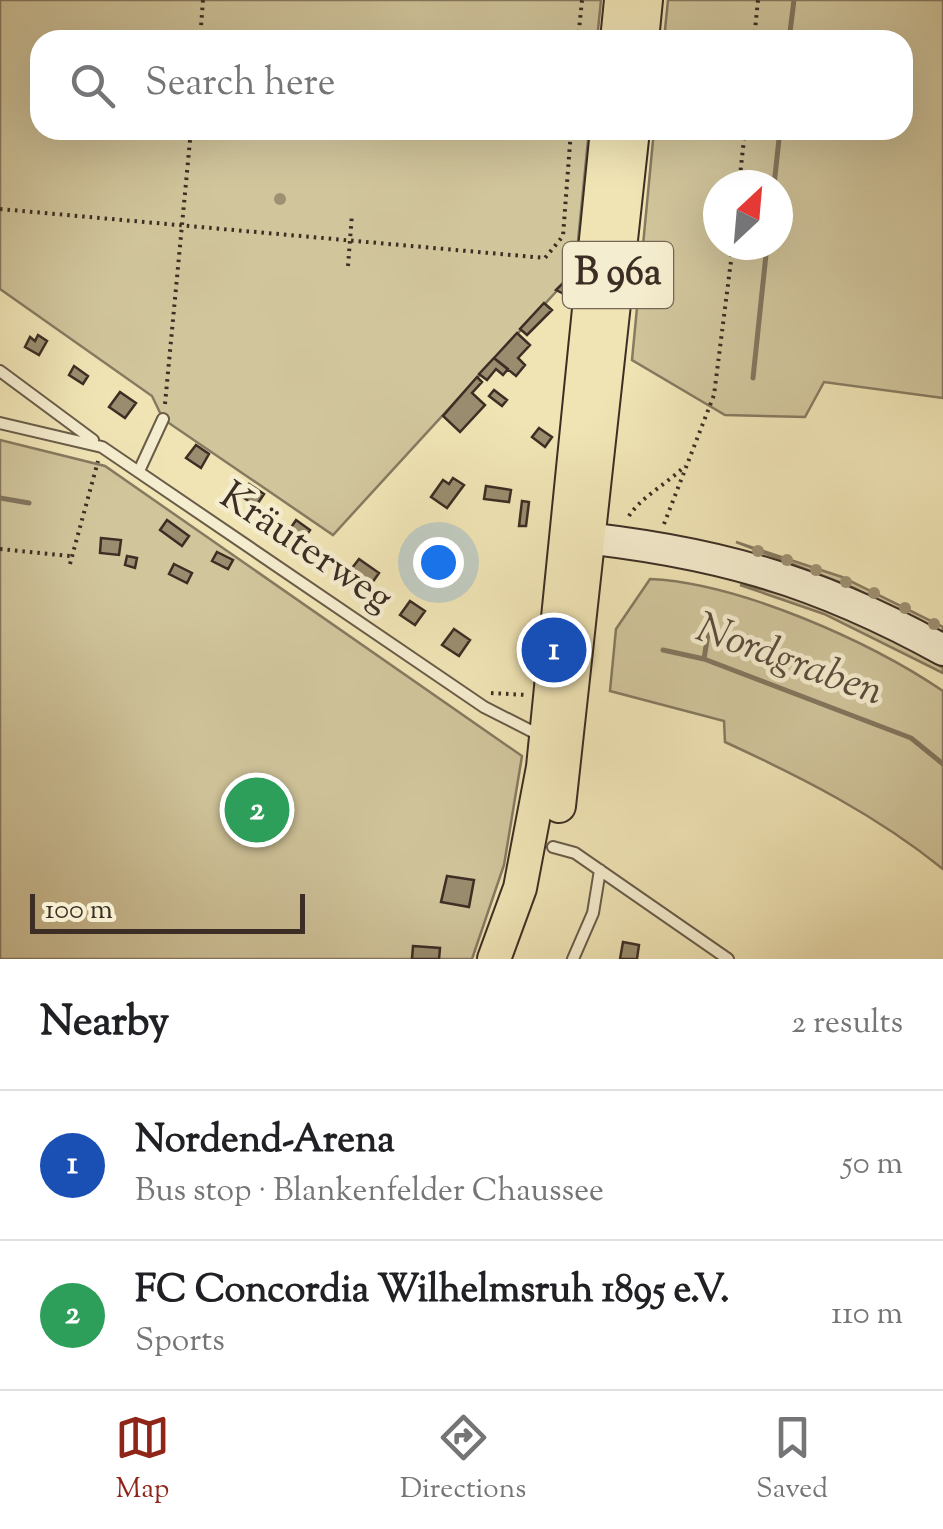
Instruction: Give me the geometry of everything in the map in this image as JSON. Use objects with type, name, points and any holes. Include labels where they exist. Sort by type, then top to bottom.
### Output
[{"type":"main road","points":[[617,30],[621,0]]},
{"type":"main road","points":[[643,30],[646,0]]},
{"type":"main road","name":"B 96a","points":[[578,538],[606,140]]},
{"type":"main road","name":"B 96a","points":[[518,959],[553,847],[557,739],[553,679],[573,582],[632,140]]},
{"type":"main road","points":[[578,538],[659,546],[726,559],[845,600],[943,650]]},
{"type":"main road","name":"B 96a","points":[[494,959],[520,888],[557,739]]},
{"type":"lane","points":[[0,371],[102,447]]},
{"type":"lane","points":[[139,472],[164,419]]},
{"type":"lane","name":"Kräuterweg","points":[[0,423],[102,447],[461,692],[515,724],[557,739]]},
{"type":"lane","points":[[553,847],[575,853],[728,959]]},
{"type":"lane","points":[[573,959],[593,913],[600,870]]},
{"type":"path","points":[[201,30],[203,0]]},
{"type":"path","points":[[579,30],[582,0]]},
{"type":"path","points":[[755,30],[758,0]]},
{"type":"path","points":[[164,419],[190,140]]},
{"type":"path","points":[[0,208],[545,258],[563,236],[570,140]]},
{"type":"path","points":[[740,170],[743,140]]},
{"type":"path","points":[[348,266],[352,214]]},
{"type":"path","points":[[659,546],[669,503],[714,395],[731,260]]},
{"type":"path","points":[[70,564],[102,447]]},
{"type":"path","points":[[629,516],[637,503],[662,489],[688,462]]},
{"type":"path","points":[[0,549],[72,556]]},
{"type":"path","points":[[461,692],[553,679]]},
{"type":"shaded area","points":[[0,0],[601,0],[598,30],[30,30],[30,140],[588,140],[575,271],[333,535],[163,419],[152,396],[0,289]]},
{"type":"shaded area","points":[[668,0],[943,0],[943,398],[824,382],[805,417],[725,415],[632,360],[653,140],[913,140],[913,30],[665,30]]},
{"type":"shaded area","points":[[0,440],[105,466],[522,756],[504,865],[472,959],[0,959]]},
{"type":"shaded area","points":[[736,542],[842,577],[943,627],[943,633],[854,588]]},
{"type":"shaded area","points":[[650,579],[723,591],[802,618],[879,653],[943,691],[943,869],[892,831],[838,799],[725,742],[724,721],[610,691],[616,629]]},
{"type":"shaded area","points":[[740,585],[767,590],[845,617],[919,654],[943,668],[943,673],[824,614]]},
{"type":"building","points":[[565,281],[570,282],[566,295],[556,290]]},
{"type":"building","points":[[544,303],[552,310],[527,335],[520,329]]},
{"type":"building","points":[[517,333],[530,345],[518,358],[525,365],[516,376],[494,358]]},
{"type":"building","points":[[38,335],[47,341],[39,355],[25,347],[30,337],[35,341]]},
{"type":"building","points":[[494,358],[508,369],[503,375],[496,369],[487,380],[479,374]]},
{"type":"building","points":[[74,366],[88,376],[83,384],[69,375]]},
{"type":"building","points":[[477,377],[482,382],[472,393],[485,405],[460,432],[443,416]]},
{"type":"building","points":[[494,390],[507,400],[502,406],[489,396]]},
{"type":"building","points":[[120,392],[136,403],[125,418],[109,407]]},
{"type":"building","points":[[539,428],[552,437],[545,447],[532,437]]},
{"type":"building","points":[[196,445],[209,454],[201,468],[186,458]]},
{"type":"building","points":[[453,478],[464,485],[447,508],[431,497],[443,480],[449,484]]},
{"type":"building","points":[[249,484],[264,494],[256,506],[241,496]]},
{"type":"building","points":[[486,486],[511,490],[509,502],[484,499]]},
{"type":"building","points":[[522,501],[529,502],[526,526],[519,526]]},
{"type":"building","points":[[167,520],[189,536],[182,546],[160,530]]},
{"type":"building","points":[[296,520],[310,530],[304,539],[290,529]]},
{"type":"building","points":[[101,538],[121,540],[119,555],[100,553]]},
{"type":"building","points":[[217,552],[233,560],[228,569],[212,561]]},
{"type":"building","points":[[127,556],[137,558],[135,568],[125,565]]},
{"type":"building","points":[[359,559],[379,573],[367,590],[346,576]]},
{"type":"building","points":[[174,564],[192,573],[187,583],[169,574]]},
{"type":"building","points":[[410,601],[425,611],[415,625],[400,615]]},
{"type":"building","points":[[454,629],[470,640],[459,656],[442,645]]},
{"type":"building","points":[[447,876],[474,880],[469,907],[441,902]]},
{"type":"building","points":[[623,942],[639,945],[637,959],[620,959]]},
{"type":"building","points":[[413,946],[440,948],[439,959],[412,959]]},
{"type":"waterway","points":[[790,30],[794,0]]},
{"type":"waterway","points":[[776,170],[779,140]]},
{"type":"waterway","points":[[753,378],[765,260]]},
{"type":"waterway","name":"Nordgraben","points":[[0,498],[29,503]]},
{"type":"waterway","points":[[704,659],[708,634]]},
{"type":"waterway","name":"Nordgraben","points":[[663,650],[704,659],[911,738],[943,764]]},
{"type":"place","name":"Nordend-Arena","points":[[554,650]]},
{"type":"place","name":"FC Concordia Wilhelmsruh 1895 e.V.","points":[[257,810]]}]
